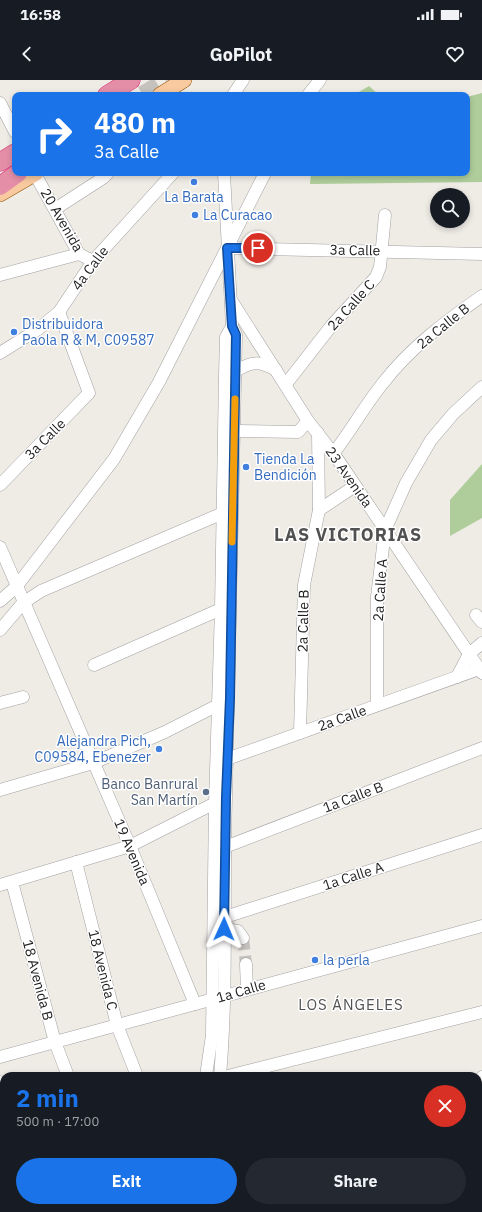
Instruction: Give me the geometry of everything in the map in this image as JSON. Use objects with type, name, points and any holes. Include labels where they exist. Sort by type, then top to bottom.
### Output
[{"type":"highway","points":[[111,88],[131,80]]},
{"type":"highway","points":[[0,162],[12,155]]},
{"type":"highway","points":[[0,186],[14,176]]},
{"type":"main road","points":[[165,92],[184,80]]},
{"type":"main road","points":[[0,194],[31,176]]},
{"type":"street","points":[[310,92],[320,80]]},
{"type":"street","points":[[0,103],[12,126]]},
{"type":"street","name":"20 Avenida","points":[[38,176],[79,254],[93,261]]},
{"type":"street","points":[[55,209],[105,176]]},
{"type":"street","name":"4a Calle","points":[[0,353],[37,330],[59,312],[93,261],[170,176]]},
{"type":"street","points":[[220,1072],[224,1014],[218,997],[215,803],[221,609],[234,431],[236,371],[236,335],[232,326],[224,176]]},
{"type":"street","points":[[0,601],[16,587],[114,459],[159,382],[263,176]]},
{"type":"street","name":"2a Calle C","points":[[286,384],[332,325],[373,282],[379,271],[385,215]]},
{"type":"street","name":"3a Calle","points":[[227,248],[381,251],[479,257]]},
{"type":"street","points":[[0,275],[79,254]]},
{"type":"street","name":"2a Calle B","points":[[333,454],[382,383],[396,368],[443,324],[482,296]]},
{"type":"street","name":"23 Avenida","points":[[231,299],[308,421],[356,486],[481,670]]},
{"type":"street","name":"3a Calle","points":[[0,485],[89,393],[59,312]]},
{"type":"street","points":[[207,1072],[218,997],[225,923],[225,847],[228,759],[226,337],[232,326]]},
{"type":"street","points":[[236,371],[248,364],[255,363],[263,363],[276,370]]},
{"type":"street","name":"2a Calle A","points":[[378,705],[377,597],[385,530],[406,484],[431,440],[453,414],[482,387]]},
{"type":"street","points":[[234,431],[298,432],[308,421]]},
{"type":"street","name":"2a Calle B","points":[[300,733],[304,585],[319,510],[318,433]]},
{"type":"street","points":[[319,510],[356,486]]},
{"type":"street","points":[[0,630],[23,602],[41,592],[228,510]]},
{"type":"street","name":"19 Avenida","points":[[0,547],[16,587],[130,846],[195,1004]]},
{"type":"street","points":[[94,665],[221,609]]},
{"type":"street","points":[[457,677],[470,654],[482,643]]},
{"type":"street","name":"2a Calle","points":[[228,759],[457,677],[481,670]]},
{"type":"street","points":[[0,703],[23,697]]},
{"type":"street","points":[[0,790],[93,763],[165,732],[218,705]]},
{"type":"street","name":"1a Calle B","points":[[225,847],[482,748]]},
{"type":"street","points":[[6,884],[130,846],[215,803]]},
{"type":"street","name":"1a Calle A","points":[[225,923],[482,835]]},
{"type":"street","name":"18 Avenida C","points":[[76,862],[117,1025],[135,1072]]},
{"type":"street","name":"18 Avenida B","points":[[6,884],[55,1042],[66,1072]]},
{"type":"street","points":[[225,923],[238,931],[243,938]]},
{"type":"street","name":"1a Calle","points":[[0,1057],[482,926]]},
{"type":"street","points":[[246,964],[247,989]]},
{"type":"street","points":[[244,1072],[482,1012]]},
{"type":"green space","points":[[369,86],[376,92],[359,92]]},
{"type":"green space","points":[[482,93],[482,182],[310,184],[311,176],[470,176],[470,96]]},
{"type":"green space","points":[[482,464],[482,518],[450,536],[450,500]]},
{"type":"tunnel","points":[[148,92],[167,80]]},
{"type":"tunnel","points":[[243,938],[246,964]]},
{"type":"slow traffic","points":[[232,542],[235,399]]},
{"type":"place","name":"La Barata","points":[[194,182]]},
{"type":"place","name":"La Curacao","points":[[195,215]]},
{"type":"place","name":"Distribuidora Paola R & M, C09587","points":[[14,332]]},
{"type":"place","name":"Tienda La Bendición","points":[[246,467]]},
{"type":"place","name":"Alejandra Pich, C09584, Ebenezer","points":[[159,749]]},
{"type":"place","name":"Banco Banrural San Martín","points":[[206,792]]},
{"type":"place","name":"la perla","points":[[315,960]]},
{"type":"district","name":"LAS VICTORIAS","points":[[348,534]]},
{"type":"district","name":"LOS ÁNGELES","points":[[351,1004]]},
{"type":"route","points":[[224,929],[236,371],[236,335],[232,326],[227,248],[258,248]]}]
